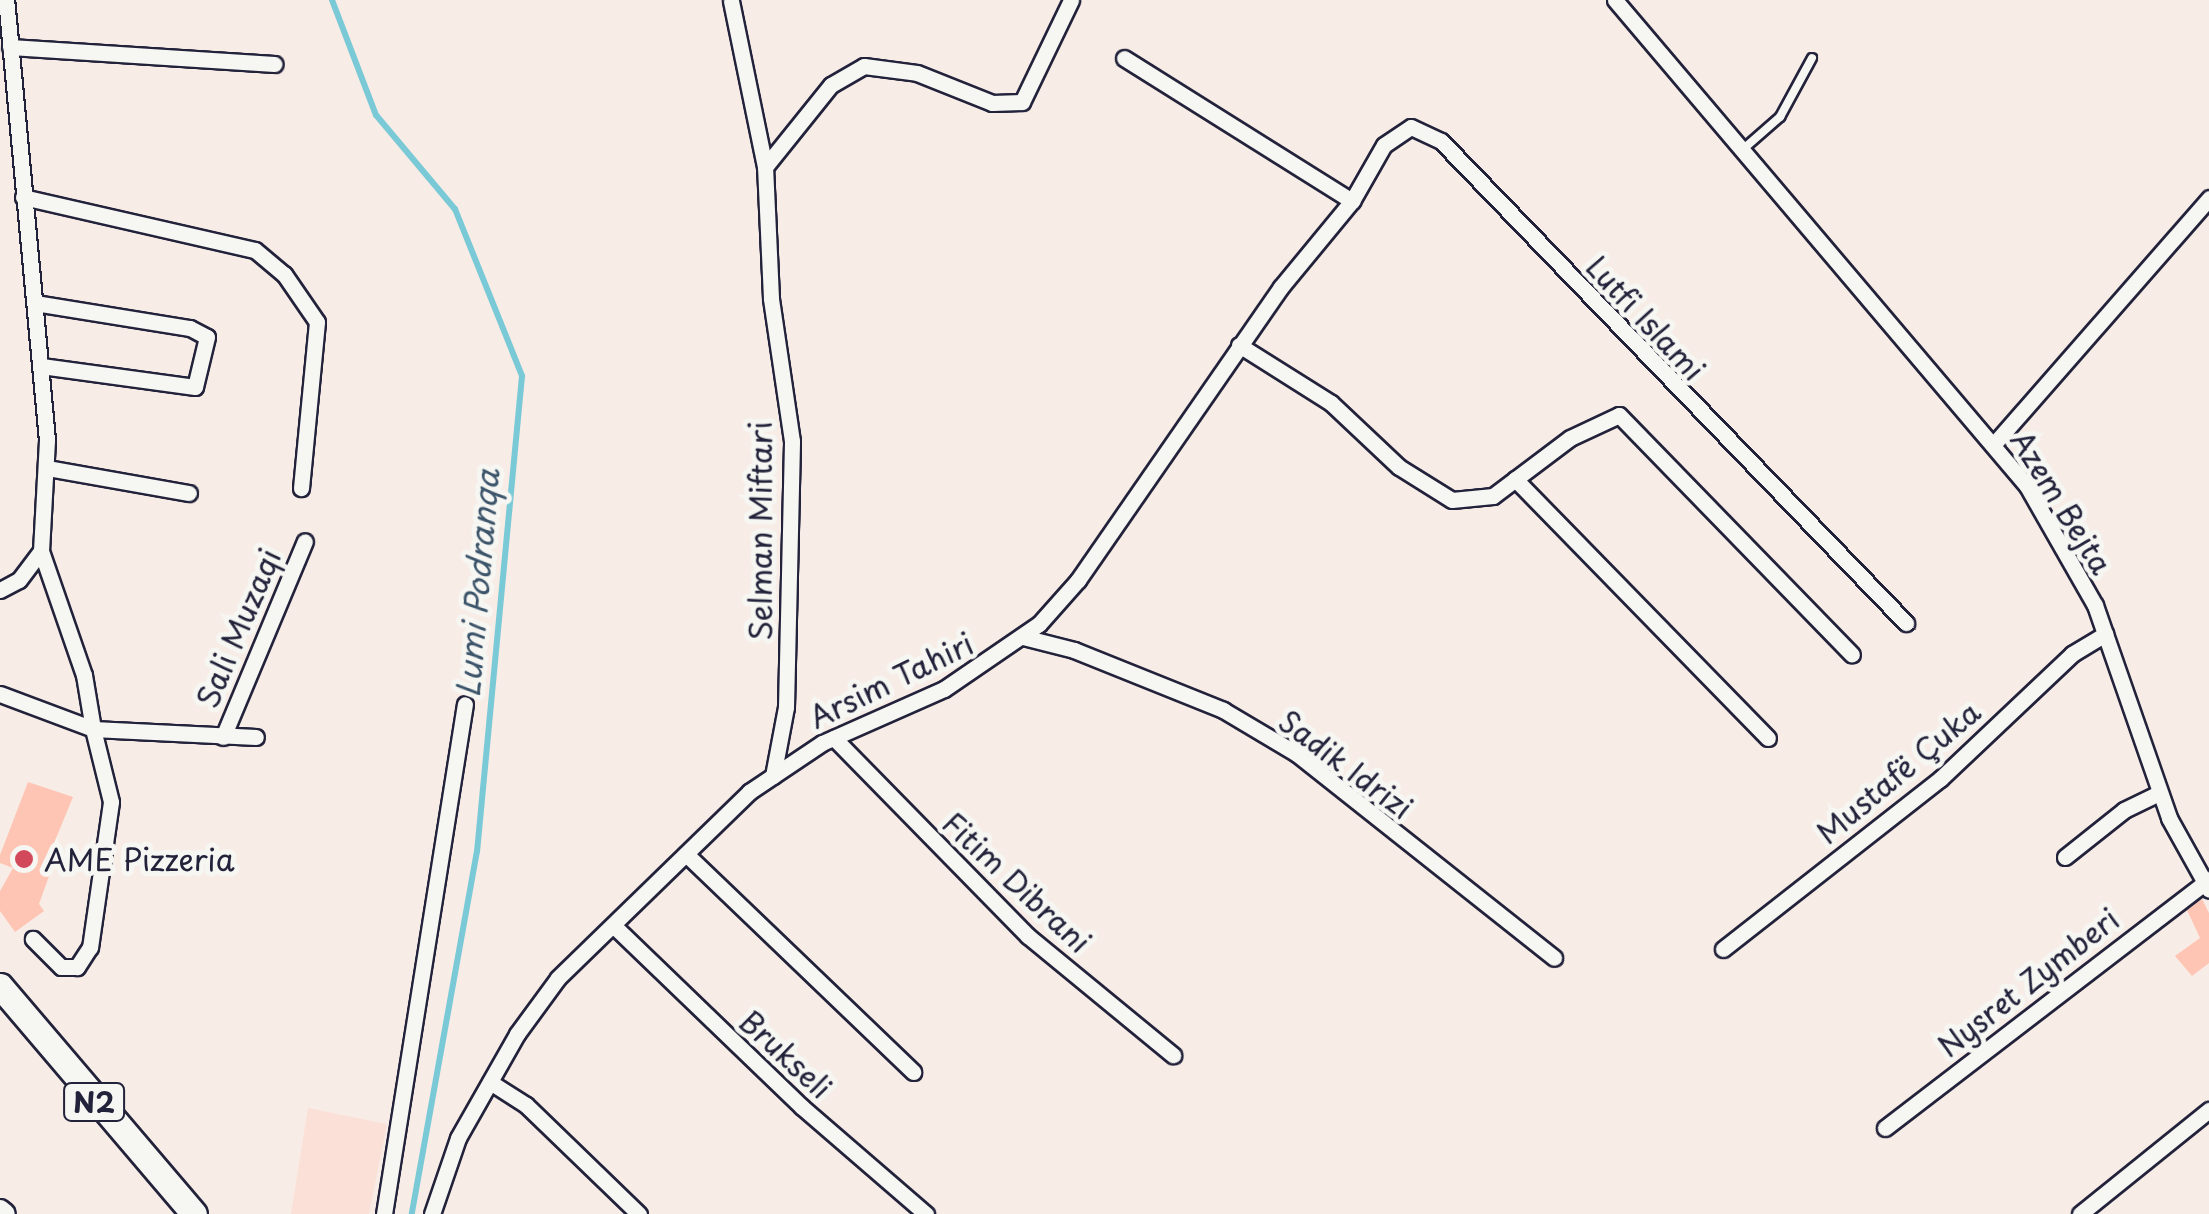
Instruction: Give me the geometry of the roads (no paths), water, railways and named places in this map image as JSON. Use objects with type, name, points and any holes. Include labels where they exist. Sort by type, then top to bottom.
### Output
[{"type":"main road","name":"N2","points":[[0,986],[194,1214]]},
{"type":"street","points":[[6,0],[41,366],[47,468],[41,551],[84,675],[92,729],[111,802],[90,947],[77,966],[61,967],[33,940]]},
{"type":"street","points":[[765,167],[831,85],[864,66],[917,73],[992,104],[1022,102],[1071,0]]},
{"type":"street","name":"Azem Bejta","points":[[1615,0],[2027,486],[2105,634],[2160,794],[2208,883]]},
{"type":"street","name":"Selman Miftari","points":[[731,2],[765,167],[771,298],[792,441],[786,706],[773,776]]},
{"type":"street","points":[[10,48],[274,64]]},
{"type":"street","points":[[1124,58],[1352,201]]},
{"type":"street","name":"Lutfi Islami","points":[[1352,201],[1384,145],[1411,127],[1441,140],[1906,624]]},
{"type":"street","points":[[23,197],[255,250],[284,274],[317,322],[301,488]]},
{"type":"street","points":[[1994,444],[2209,198]]},
{"type":"street","name":"Arsim Tahiri","points":[[432,1214],[458,1138],[558,978],[773,776],[834,738],[944,689],[1024,637],[1078,580],[1238,346],[1352,201]]},
{"type":"street","points":[[36,303],[190,328],[207,336],[195,386],[41,366]]},
{"type":"street","points":[[1238,346],[1331,402],[1399,467],[1452,500],[1493,496],[1570,438],[1619,415],[1852,655]]},
{"type":"street","points":[[47,468],[189,493]]},
{"type":"street","points":[[1515,479],[1768,738]]},
{"type":"street","name":"Sali Muzaqi","points":[[222,737],[305,541]]},
{"type":"street","points":[[0,590],[19,580],[41,551]]},
{"type":"street","name":"Mustafë Çuka","points":[[1724,949],[1940,778],[2072,654],[2105,634]]},
{"type":"street","name":"Sadik Idrizi","points":[[1024,637],[1074,650],[1224,710],[1297,754],[1554,958]]},
{"type":"street","name":"Sali Muzaqi","points":[[0,694],[92,729],[256,738]]},
{"type":"street","points":[[384,1214],[465,704]]},
{"type":"street","name":"Fitim Dibrani","points":[[834,738],[1028,936],[1173,1055]]},
{"type":"street","points":[[2066,857],[2124,810],[2160,794]]},
{"type":"street","points":[[686,854],[913,1072]]},
{"type":"street","name":"Nysret Zymberi","points":[[1885,1128],[2208,883]]},
{"type":"street","name":"Brukseli","points":[[615,927],[802,1107],[926,1214]]},
{"type":"street","points":[[490,1082],[526,1105],[638,1214]]},
{"type":"street","points":[[2080,1214],[2209,1110]]},
{"type":"lane","points":[[1741,151],[1780,117],[1812,58]]},
{"type":"waterway","name":"Lumi Podranqa","points":[[332,0],[376,115],[455,209],[522,376],[477,851],[412,1214]]},
{"type":"place","name":"AME Pizzeria","points":[[24,859]]}]
